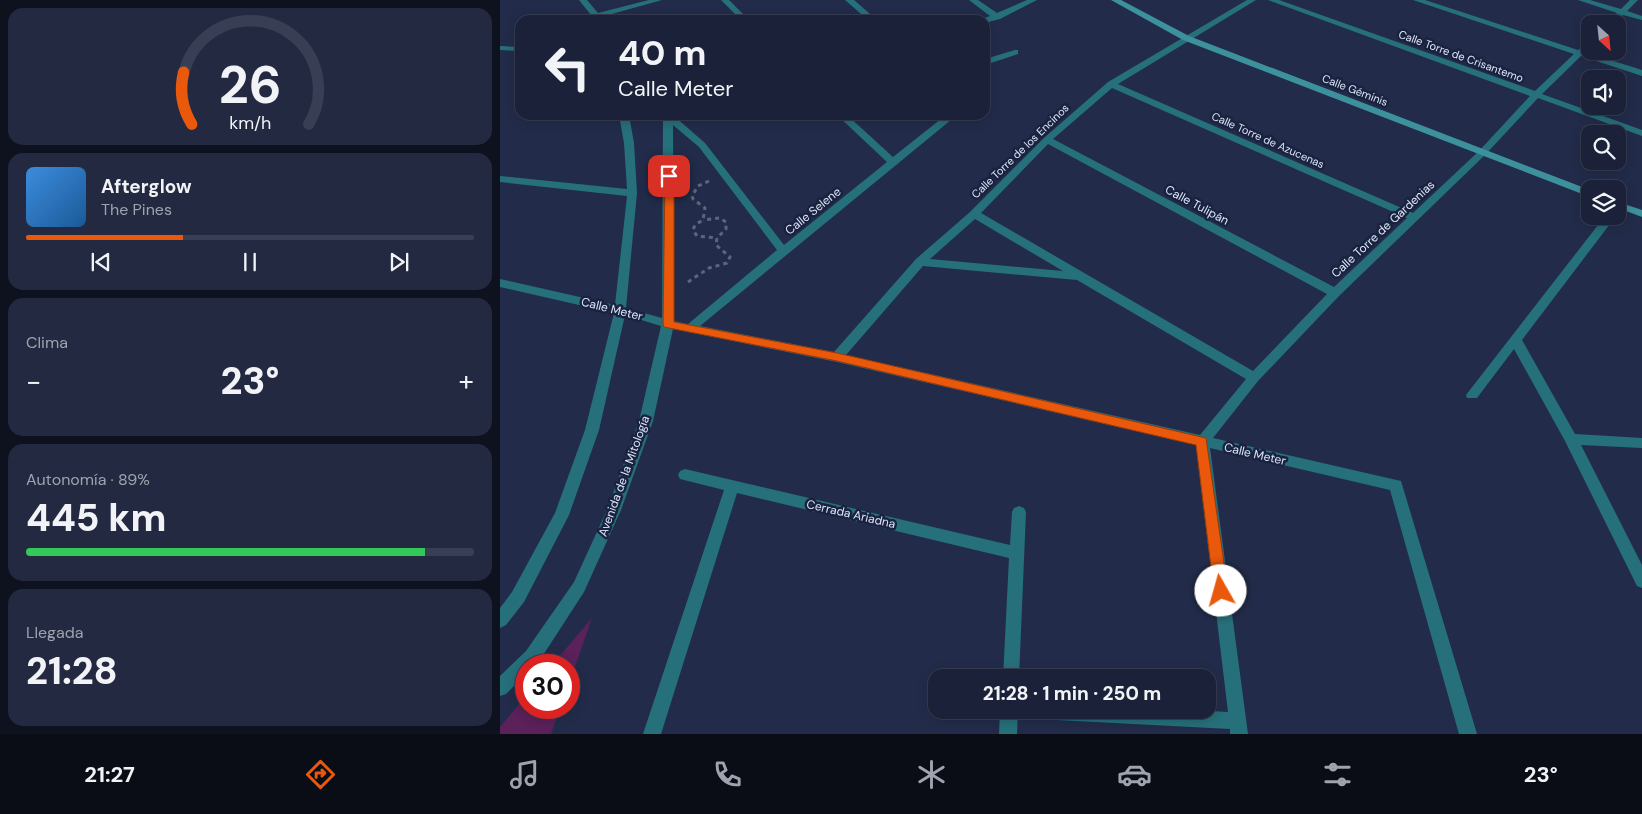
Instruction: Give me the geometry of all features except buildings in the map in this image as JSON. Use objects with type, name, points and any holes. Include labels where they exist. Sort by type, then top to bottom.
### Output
[{"type":"street","points":[[583,0],[596,15]]},
{"type":"street","points":[[608,15],[658,0]]},
{"type":"street","points":[[725,0],[740,15]]},
{"type":"street","points":[[849,0],[867,15]]},
{"type":"street","points":[[972,0],[997,17]]},
{"type":"street","points":[[990,19],[1033,0]]},
{"type":"street","name":"Calle Géminis","points":[[1115,0],[1186,38],[1581,191]]},
{"type":"street","name":"Calle Torre de los Encinos","points":[[837,357],[920,262],[974,214],[1047,140],[1111,84],[1252,0]]},
{"type":"street","name":"Calle Torre de Crisantemo","points":[[1272,0],[1642,133]]},
{"type":"street","points":[[1416,0],[1642,73]]},
{"type":"street","points":[[1582,0],[1642,18]]},
{"type":"street","points":[[1619,15],[1634,0]]},
{"type":"street","points":[[500,48],[515,49]]},
{"type":"street","points":[[990,60],[1014,52]]},
{"type":"street","name":"Calle Torre de Gardenias","points":[[1202,442],[1254,378],[1335,293],[1482,153],[1536,95],[1580,53]]},
{"type":"street","name":"Calle Torre de Azucenas","points":[[1111,84],[1415,218]]},
{"type":"street","points":[[500,620],[518,597],[562,515],[592,430],[620,310],[632,194],[629,143],[625,120]]},
{"type":"street","name":"Avenida de la Mitología","points":[[500,688],[532,657],[579,587],[614,510],[646,421],[668,324],[672,120]]},
{"type":"street","points":[[676,120],[702,145],[782,251]]},
{"type":"street","points":[[847,120],[893,162]]},
{"type":"street","name":"Calle Selene","points":[[690,328],[782,251],[946,120]]},
{"type":"street","name":"Calle Tulipán","points":[[1047,140],[1335,293]]},
{"type":"street","points":[[500,179],[632,194]]},
{"type":"street","points":[[1626,209],[1642,214]]},
{"type":"street","points":[[974,214],[1254,378]]},
{"type":"street","points":[[1472,395],[1604,225]]},
{"type":"street","points":[[920,262],[1080,276]]},
{"type":"street","name":"Calle Meter","points":[[500,283],[620,310],[668,324],[837,357],[1396,485],[1468,734]]},
{"type":"street","points":[[1515,340],[1571,440],[1642,581]]},
{"type":"street","points":[[1571,440],[1642,443]]},
{"type":"street","points":[[1137,719],[1238,728],[1202,442]]},
{"type":"street","name":"Cerrada Ariadna","points":[[685,475],[1017,553]]},
{"type":"street","points":[[652,734],[732,486]]},
{"type":"street","points":[[1011,669],[1019,512]]},
{"type":"street","points":[[1008,734],[1009,719]]},
{"type":"path","points":[[703,220],[705,208],[693,199],[694,191],[698,186],[724,173]]},
{"type":"path","points":[[720,218],[726,222],[726,229],[717,238],[704,238],[694,234],[695,225],[703,220],[720,218]]},
{"type":"path","points":[[668,294],[709,268],[721,266],[729,260],[729,254],[718,248],[717,238]]},
{"type":"shaded area","points":[[592,618],[579,654],[561,654]]},
{"type":"shaded area","points":[[515,709],[515,719],[556,719],[551,734],[500,734],[500,727]]},
{"type":"route","points":[[669,176],[668,324],[837,357],[1202,442],[1221,591]]}]
